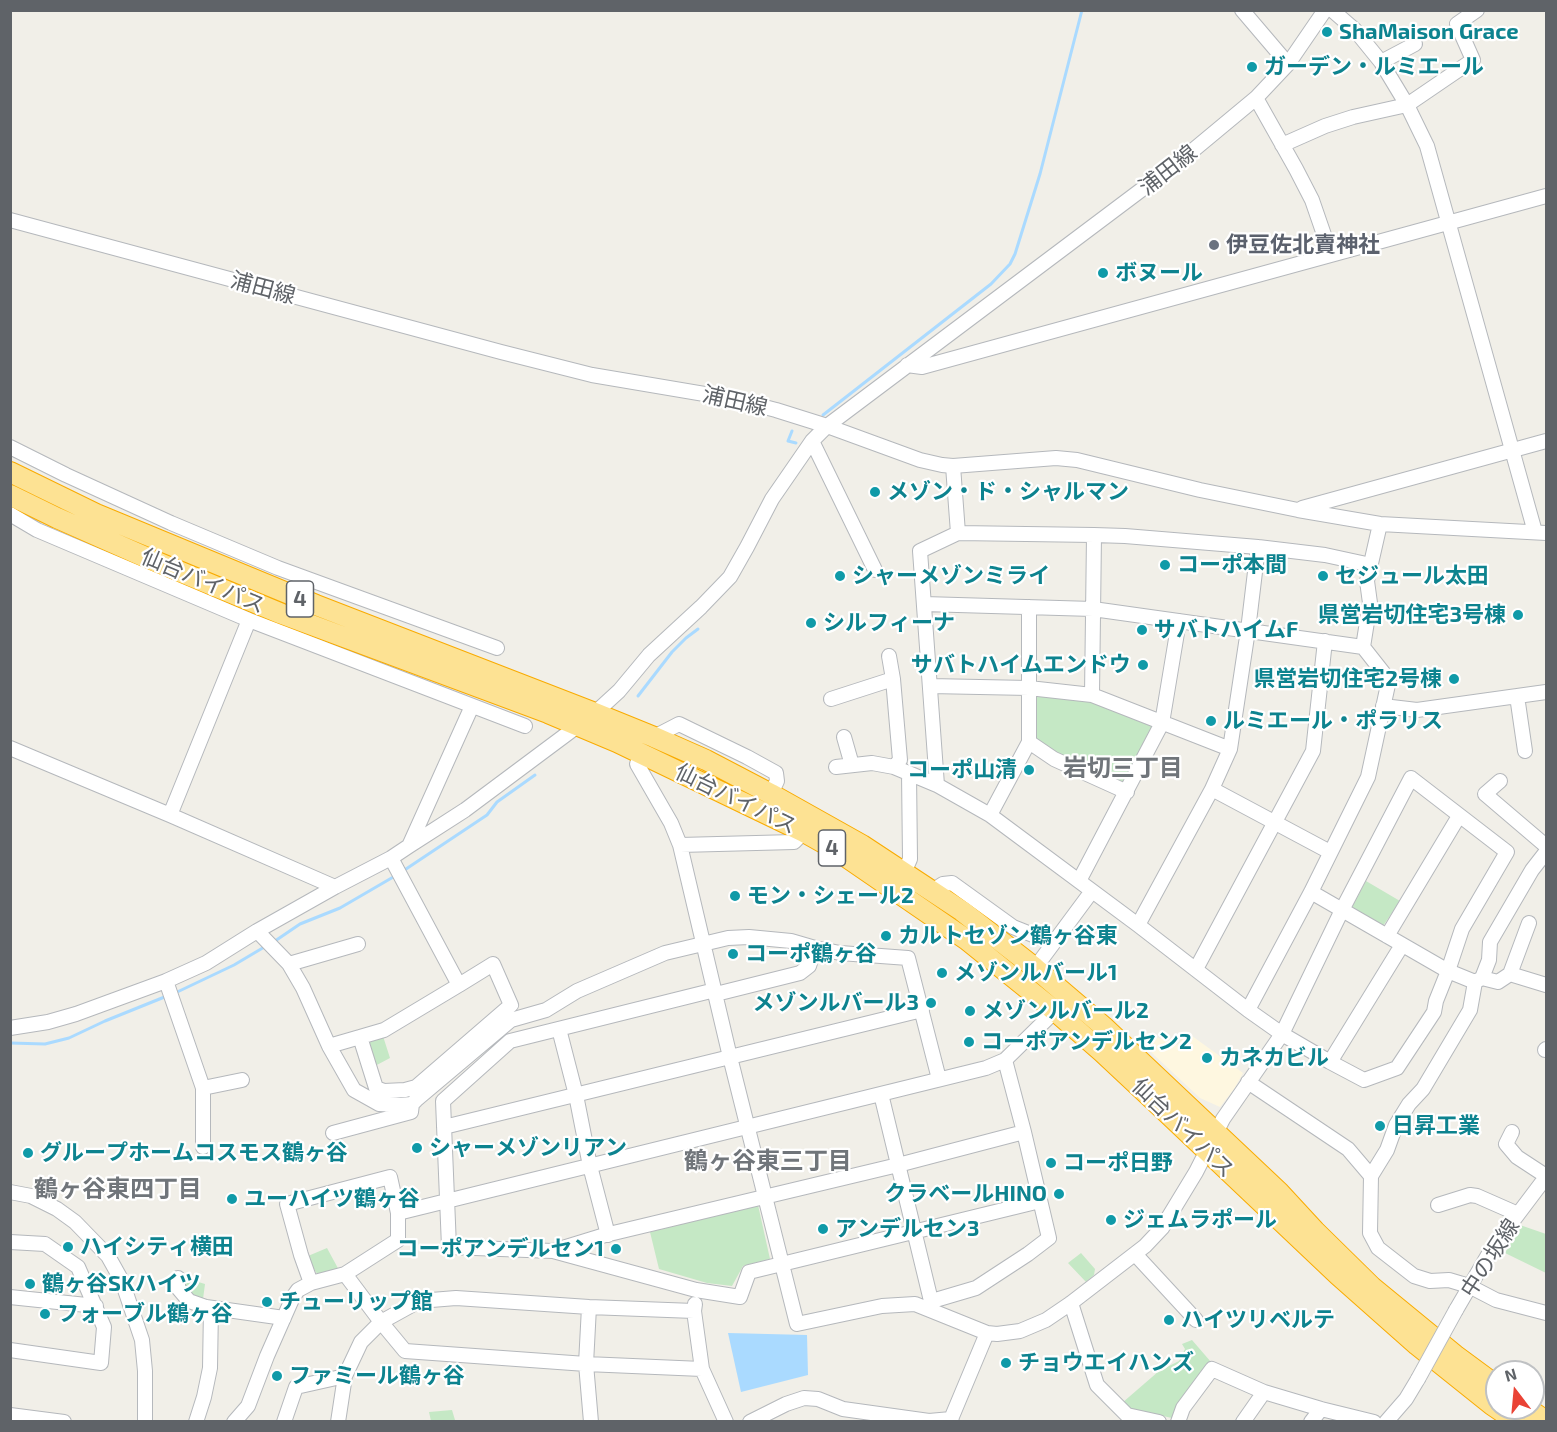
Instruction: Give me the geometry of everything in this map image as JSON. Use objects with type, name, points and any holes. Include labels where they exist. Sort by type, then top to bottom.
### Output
[{"type":"highway","name":"仙台バイパス","points":[[10,472],[96,514],[316,605],[595,712],[654,737],[706,760],[862,845],[962,911],[1035,968],[1103,1026],[1279,1192],[1372,1287],[1485,1377]]},
{"type":"highway","name":"仙台バイパス","points":[[10,495],[314,636],[548,713],[642,753],[836,850],[967,940],[1055,1011],[1102,1052],[1338,1275],[1417,1345],[1517,1422]]},
{"type":"street","points":[[1242,10],[1288,64]]},
{"type":"street","name":"浦田線","points":[[10,220],[501,352],[611,379],[672,387],[734,399],[827,426],[1169,169],[1256,99],[1288,64],[1325,10]]},
{"type":"street","points":[[409,846],[465,810],[578,726],[619,692],[649,655],[702,607],[730,577],[772,499],[812,441],[827,426],[920,460],[953,466],[1056,458],[1077,460],[1200,490],[1380,524],[1541,532],[1512,450],[1427,146],[1407,105],[1381,62],[1355,30],[1332,10]]},
{"type":"street","points":[[1282,145],[1324,126],[1407,105],[1473,60],[1457,24],[1477,10]]},
{"type":"street","points":[[1381,62],[1415,44]]},
{"type":"street","points":[[1256,99],[1312,200],[1331,255]]},
{"type":"street","points":[[907,365],[922,367],[1546,196]]},
{"type":"street","points":[[812,441],[875,570]]},
{"type":"street","points":[[1298,510],[1546,441]]},
{"type":"street","points":[[10,447],[160,518],[268,563],[497,648]]},
{"type":"street","points":[[953,466],[958,533]]},
{"type":"street","points":[[10,514],[37,530],[249,620],[314,636],[472,706],[525,726]]},
{"type":"street","points":[[1363,646],[1370,603],[1367,581],[1380,524]]},
{"type":"street","points":[[937,785],[920,551],[958,533],[1125,536],[1258,547],[1325,555],[1371,565]]},
{"type":"street","points":[[1092,695],[1094,536]]},
{"type":"street","points":[[1138,925],[1212,789],[1230,749],[1258,547]]},
{"type":"street","points":[[924,604],[1093,609],[1363,646],[1389,680],[1368,777],[1311,892],[1248,1010]]},
{"type":"street","points":[[990,815],[1029,742],[1029,607]]},
{"type":"street","points":[[170,814],[249,620]]},
{"type":"street","points":[[1079,881],[1162,723],[1179,621]]},
{"type":"street","points":[[1196,969],[1313,751],[1325,641]]},
{"type":"street","points":[[889,656],[900,760],[894,767]]},
{"type":"street","points":[[837,699],[893,679]]},
{"type":"street","points":[[930,686],[1029,688],[1092,695],[1230,749]]},
{"type":"street","points":[[1383,706],[1417,710],[1546,692]]},
{"type":"street","points":[[1517,696],[1525,751]]},
{"type":"street","points":[[10,1028],[48,1022],[169,989],[206,963],[265,940],[335,887],[396,868],[409,846],[472,706]]},
{"type":"street","points":[[844,737],[852,765]]},
{"type":"street","points":[[1029,742],[1054,759],[1126,792]]},
{"type":"street","points":[[10,748],[170,814],[335,887]]},
{"type":"street","points":[[642,753],[637,764],[671,823],[680,845],[797,1324],[882,1306],[915,1304],[932,1306],[987,1333],[1020,1331],[1046,1320],[1135,1254],[1162,1228],[1208,1152],[1223,1119],[1282,1034],[1342,910],[1411,778],[1507,852],[1462,929],[1434,1012],[1397,1068],[1364,1080],[1282,1034],[1248,1010],[990,815],[937,785],[894,767],[872,763],[836,767]]},
{"type":"street","points":[[904,873],[910,859],[909,773]]},
{"type":"street","points":[[1500,781],[1485,794],[1546,846]]},
{"type":"street","points":[[1212,789],[1330,852]]},
{"type":"street","points":[[1387,936],[1459,816]]},
{"type":"street","points":[[680,845],[794,842],[804,832]]},
{"type":"street","points":[[1546,852],[1532,870],[1490,942],[1489,960],[1479,980],[1470,1010],[1423,1089],[1409,1104],[1396,1125],[1387,1150],[1371,1176],[1370,1233],[1378,1248],[1414,1276],[1430,1281],[1449,1280],[1469,1286],[1496,1300],[1546,1313]]},
{"type":"street","points":[[396,868],[459,985]]},
{"type":"street","points":[[932,891],[943,884],[952,883],[1012,927],[1053,944]]},
{"type":"street","points":[[1035,968],[1092,891]]},
{"type":"street","points":[[1311,892],[1448,971],[1479,980],[1498,982],[1510,974],[1529,923]]},
{"type":"street","points":[[265,940],[289,964],[303,988],[328,1046],[354,1090],[379,1104],[412,1104],[511,1020],[546,1010],[577,991],[665,953],[728,938],[790,941],[840,953],[908,958],[939,1079]]},
{"type":"street","points":[[289,964],[337,945],[358,944]]},
{"type":"street","points":[[1330,1062],[1402,945]]},
{"type":"street","points":[[815,948],[809,966],[800,974],[510,1041],[443,1101],[449,1247],[553,1251],[696,1290],[740,1297],[749,1272],[1040,1201]]},
{"type":"street","points":[[328,1046],[384,1030],[493,964],[512,1005],[416,1086],[405,1090],[384,1091],[376,1088],[360,1037]]},
{"type":"street","points":[[1510,974],[1546,985]]},
{"type":"street","points":[[169,989],[203,1088],[203,1147]]},
{"type":"street","points":[[444,1127],[922,1010]]},
{"type":"street","points":[[398,1213],[986,1068],[1005,1060],[1055,1011]]},
{"type":"street","points":[[559,1029],[608,1235]]},
{"type":"street","points":[[932,1306],[976,1288],[1049,1238],[1005,1060]]},
{"type":"street","points":[[203,1088],[242,1080]]},
{"type":"street","points":[[1248,1082],[1348,1149],[1371,1176]]},
{"type":"street","points":[[881,1094],[932,1306]]},
{"type":"street","points":[[333,1133],[411,1112],[412,1104]]},
{"type":"street","points":[[553,1251],[608,1235],[1024,1132]]},
{"type":"street","points":[[1512,1132],[1506,1144],[1517,1157],[1546,1176]]},
{"type":"street","name":"中の坂線","points":[[1386,1422],[1406,1399],[1491,1250],[1546,1176]]},
{"type":"street","points":[[234,1422],[248,1406],[293,1297],[298,1290],[310,1283],[345,1274],[398,1240],[398,1213],[390,1177],[287,1204],[310,1283]]},
{"type":"street","points":[[10,1192],[31,1196],[57,1209],[75,1222],[108,1256],[122,1281],[142,1340],[145,1371],[145,1422]]},
{"type":"street","points":[[1438,1205],[1470,1195],[1518,1214]]},
{"type":"street","points":[[10,1242],[45,1244],[78,1267],[104,1327],[101,1363],[10,1350]]},
{"type":"street","points":[[1135,1254],[1196,1320]]},
{"type":"street","points":[[345,1274],[405,1351],[586,1364],[702,1369]]},
{"type":"street","points":[[178,1278],[178,1288],[189,1301],[211,1308],[284,1318]]},
{"type":"street","points":[[696,1290],[694,1311],[702,1369],[726,1422]]},
{"type":"street","points":[[10,1297],[96,1306]]},
{"type":"street","points":[[338,1422],[345,1376],[360,1342],[381,1322],[419,1301],[456,1298],[694,1311]]},
{"type":"street","points":[[1071,1303],[1097,1385],[1125,1418],[1150,1421]]},
{"type":"street","points":[[589,1307],[586,1364],[591,1422]]},
{"type":"street","points":[[196,1422],[210,1368],[211,1308]]},
{"type":"street","points":[[750,1422],[786,1404],[804,1398],[818,1399],[843,1409],[929,1421],[952,1420],[987,1333]]},
{"type":"street","points":[[1178,1422],[1183,1408],[1212,1369],[1264,1392],[1374,1422]]},
{"type":"street","points":[[284,1422],[296,1387],[345,1376]]},
{"type":"street","points":[[1243,1422],[1264,1392]]},
{"type":"street","points":[[1311,1422],[1321,1409]]},
{"type":"street","points":[[10,1415],[64,1422]]},
{"type":"shaded area","points":[[1141,1031],[1177,1045],[1188,1033],[1243,1073],[1220,1107],[1200,1098],[1155,1056],[1137,1037]]},
{"type":"green space","points":[[1035,694],[1086,699],[1149,722],[1155,729],[1124,786],[1119,786],[1034,741]]},
{"type":"green space","points":[[1366,881],[1400,901],[1383,926],[1352,907]]},
{"type":"green space","points":[[382,1033],[390,1058],[373,1067],[367,1037]]},
{"type":"green space","points":[[758,1205],[770,1259],[743,1266],[732,1286],[707,1283],[659,1269],[650,1232]]},
{"type":"green space","points":[[1520,1225],[1546,1234],[1546,1273],[1505,1253]]},
{"type":"green space","points":[[327,1248],[340,1272],[319,1277],[308,1256]]},
{"type":"green space","points":[[1081,1253],[1095,1269],[1094,1275],[1086,1282],[1068,1263]]},
{"type":"green space","points":[[182,1277],[205,1284],[203,1299],[187,1293]]},
{"type":"green space","points":[[1192,1340],[1211,1362],[1179,1406],[1176,1415],[1172,1418],[1126,1408],[1122,1403],[1159,1371],[1179,1361],[1185,1349],[1182,1344]]},
{"type":"green space","points":[[452,1410],[457,1421],[431,1421],[429,1412]]},
{"type":"water","points":[[728,1333],[807,1335],[808,1375],[741,1392]]},
{"type":"waterway","points":[[823,415],[991,284],[1010,264],[1040,174],[1082,10]]},
{"type":"waterway","points":[[792,431],[788,441],[796,443]]},
{"type":"waterway","points":[[638,696],[672,652],[698,629]]},
{"type":"waterway","points":[[403,871],[487,815],[497,802],[535,775]]},
{"type":"waterway","points":[[275,941],[300,924],[340,908],[395,876]]},
{"type":"waterway","points":[[173,994],[234,965],[266,946]]},
{"type":"waterway","points":[[10,1043],[45,1044],[69,1038],[167,996]]},
{"type":"place","name":"ShaMaison Grace","points":[[1327,32]]},
{"type":"place","name":"ガーデン・ルミエール","points":[[1252,67]]},
{"type":"place","name":"伊豆佐北賣神社","points":[[1214,245]]},
{"type":"place","name":"ボヌール","points":[[1103,273]]},
{"type":"place","name":"メゾン・ド・シャルマン","points":[[875,492]]},
{"type":"place","name":"コーポ本間","points":[[1165,565]]},
{"type":"place","name":"シャーメゾンミライ","points":[[840,576]]},
{"type":"place","name":"セジュール太田","points":[[1323,576]]},
{"type":"place","name":"県営岩切住宅3号棟","points":[[1518,615]]},
{"type":"place","name":"シルフィーナ","points":[[811,623]]},
{"type":"place","name":"サバトハイムF","points":[[1142,630]]},
{"type":"place","name":"サバトハイムエンドウ","points":[[1143,665]]},
{"type":"place","name":"県営岩切住宅2号棟","points":[[1454,679]]},
{"type":"place","name":"ルミエール・ポラリス","points":[[1211,721]]},
{"type":"place","name":"コーポ山清","points":[[1029,770]]},
{"type":"place","name":"モン・シェール2","points":[[735,896]]},
{"type":"place","name":"カルトセゾン鶴ヶ谷東","points":[[886,936]]},
{"type":"place","name":"コーポ鶴ヶ谷","points":[[733,954]]},
{"type":"place","name":"メゾンルバール1","points":[[942,973]]},
{"type":"place","name":"メゾンルバール3","points":[[931,1003]]},
{"type":"place","name":"メゾンルバール2","points":[[970,1011]]},
{"type":"place","name":"コーポアンデルセン2","points":[[969,1042]]},
{"type":"place","name":"カネカビル","points":[[1207,1058]]},
{"type":"place","name":"日昇工業","points":[[1380,1126]]},
{"type":"place","name":"シャーメゾンリアン","points":[[417,1148]]},
{"type":"place","name":"グループホームコスモス鶴ヶ谷","points":[[28,1153]]},
{"type":"place","name":"コーポ日野","points":[[1051,1163]]},
{"type":"place","name":"クラベールHINO","points":[[1059,1194]]},
{"type":"place","name":"ユーハイツ鶴ヶ谷","points":[[232,1199]]},
{"type":"place","name":"ジェムラポール","points":[[1111,1220]]},
{"type":"place","name":"アンデルセン3","points":[[823,1229]]},
{"type":"place","name":"ハイシティ横田","points":[[68,1247]]},
{"type":"place","name":"コーポアンデルセン1","points":[[616,1249]]},
{"type":"place","name":"鶴ヶ谷SKハイツ","points":[[30,1284]]},
{"type":"place","name":"チューリップ館","points":[[267,1302]]},
{"type":"place","name":"フォーブル鶴ヶ谷","points":[[45,1314]]},
{"type":"place","name":"ハイツリベルテ","points":[[1169,1320]]},
{"type":"place","name":"チョウエイハンズ","points":[[1006,1363]]},
{"type":"place","name":"ファミール鶴ヶ谷","points":[[277,1376]]},
{"type":"district","name":"岩切三丁目","points":[[1123,768]]},
{"type":"district","name":"鶴ヶ谷東三丁目","points":[[768,1161]]},
{"type":"district","name":"鶴ヶ谷東四丁目","points":[[118,1189]]}]
